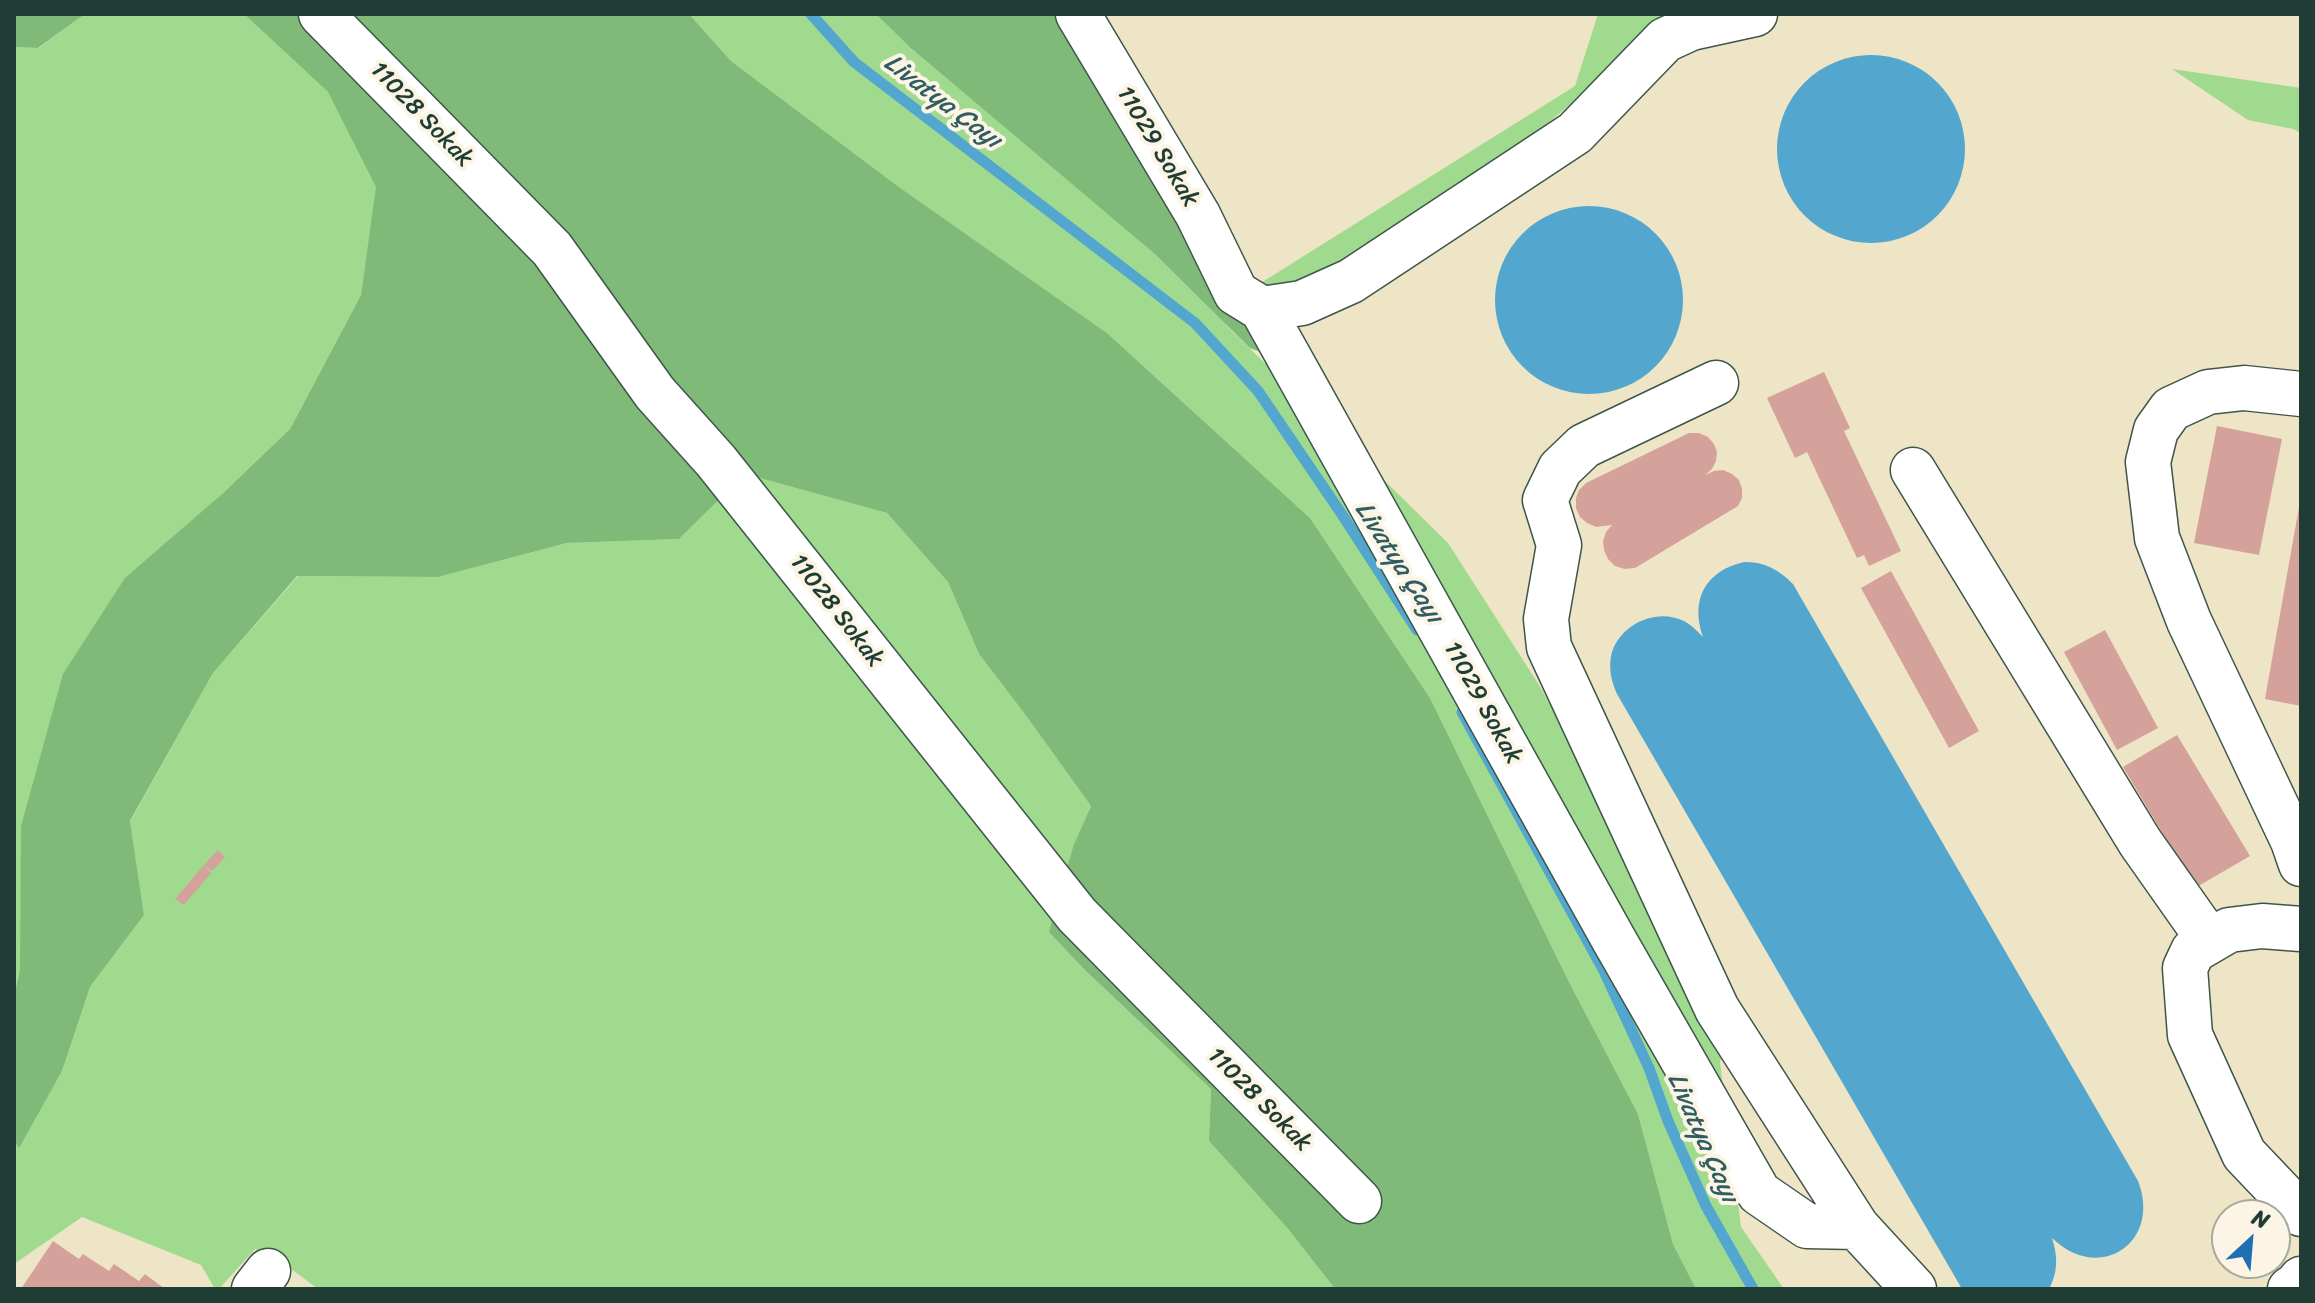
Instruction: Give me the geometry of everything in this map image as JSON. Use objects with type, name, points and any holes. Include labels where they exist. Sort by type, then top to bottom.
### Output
[{"type":"lane","name":"11028 Sokak","points":[[321,14],[552,249],[655,393],[716,461],[1077,915],[1359,1201]]},
{"type":"lane","name":"11029 Sokak","points":[[1078,14],[1198,215],[1236,293],[1262,309],[1759,1193],[1807,1226],[1857,1227]]},
{"type":"lane","points":[[1262,309],[1302,303],[1351,281],[1575,133],[1665,40],[1691,28],[1755,14]]},
{"type":"lane","points":[[1716,383],[1584,446],[1560,469],[1545,500],[1559,545],[1546,619],[1549,647],[1717,1009],[1857,1227],[1914,1289]]},
{"type":"lane","points":[[2301,394],[2244,388],[2208,392],[2171,409],[2156,430],[2148,462],[2157,538],[2189,621],[2301,864]]},
{"type":"lane","points":[[1913,470],[2140,842],[2209,940]]},
{"type":"lane","points":[[2301,929],[2262,926],[2229,930],[2193,951],[2185,968],[2190,1035],[2244,1154],[2301,1214]]},
{"type":"lane","points":[[2290,1289],[2301,1279]]},
{"type":"green space","points":[[14,14],[85,14],[38,48],[14,47]]},
{"type":"green space","points":[[85,14],[244,14],[328,92],[377,187],[361,295],[290,429],[221,495],[20,970],[14,997],[14,47],[39,48]]},
{"type":"green space","points":[[244,14],[689,14],[731,61],[899,187],[1107,333],[1310,518],[1430,698],[1568,980],[1638,1114],[1673,1244],[1696,1289],[1335,1289],[1289,1230],[1209,1141],[1211,1089],[1049,932],[1074,844],[1091,806],[979,654],[948,582],[887,513],[745,474],[679,539],[567,543],[438,577],[297,576],[213,673],[130,821],[144,915],[90,987],[62,1071],[19,1148],[14,1141],[14,997],[20,970],[21,826],[63,674],[125,578],[221,495],[290,429],[361,295],[376,187],[328,92]]},
{"type":"green space","points":[[689,14],[1097,14],[1256,286],[1575,86],[1598,14],[1679,14],[1441,212],[1349,270],[1246,299],[1225,324],[1448,543],[1539,685],[1728,1026],[1720,1063],[1741,1227],[1784,1289],[1696,1289],[1673,1244],[1638,1114],[1568,980],[1430,698],[1310,518],[1107,333],[899,187],[731,61]]},
{"type":"green space","points":[[876,14],[1078,14],[1266,354],[1250,348],[1155,254],[911,48]]},
{"type":"green space","points":[[2172,69],[2301,88],[2301,133],[2248,120]]},
{"type":"green space","points":[[745,474],[887,513],[948,582],[979,654],[1091,806],[1074,844],[1087,972],[1211,1089],[1209,1141],[1289,1230],[1335,1289],[318,1289],[278,1259],[255,1249],[219,1289],[215,1289],[201,1265],[82,1217],[14,1264],[14,1141],[18,1147],[62,1071],[90,987],[144,915],[130,822],[213,673],[298,576],[438,577],[567,543],[679,539]]},
{"type":"water","points":[[1871,55],[1907,62],[1937,83],[1958,113],[1965,149],[1958,185],[1937,215],[1907,236],[1871,243],[1835,236],[1805,215],[1784,185],[1777,149],[1784,113],[1805,83],[1835,62]]},
{"type":"water","points":[[1589,206],[1625,213],[1655,234],[1676,264],[1683,300],[1676,336],[1655,366],[1625,387],[1589,394],[1553,387],[1523,366],[1502,336],[1495,300],[1502,264],[1523,234],[1553,213]]},
{"type":"water","points":[[1744,562],[1771,567],[1793,584],[2138,1181],[2143,1203],[2141,1223],[2134,1238],[2122,1250],[2106,1257],[2089,1257],[2070,1251],[2052,1238],[2056,1264],[2049,1289],[1962,1289],[1617,694],[1611,674],[1611,658],[1624,633],[1642,621],[1663,616],[1684,621],[1703,637],[1698,611],[1704,589],[1719,572]]},
{"type":"building","points":[[1824,372],[1850,428],[1844,431],[1901,551],[1869,566],[1864,555],[1857,558],[1807,452],[1795,458],[1767,398]]},
{"type":"building","points":[[2217,426],[2282,439],[2259,555],[2194,543]]},
{"type":"building","points":[[1689,433],[1699,433],[1714,444],[1716,461],[1705,475],[1723,470],[1739,480],[1742,498],[1738,506],[1635,568],[1615,566],[1608,559],[1603,541],[1612,525],[1596,527],[1580,517],[1576,508],[1579,490],[1586,483]]},
{"type":"building","points":[[2301,507],[2301,706],[2265,699]]},
{"type":"building","points":[[1891,571],[1979,731],[1949,748],[1861,588]]},
{"type":"building","points":[[2105,630],[2158,728],[2117,750],[2064,652]]},
{"type":"building","points":[[2177,735],[2250,856],[2195,888],[2123,767]]},
{"type":"building","points":[[218,850],[225,857],[212,871],[204,865]]},
{"type":"building","points":[[204,865],[211,873],[184,905],[175,899]]},
{"type":"building","points":[[53,1241],[79,1259],[83,1254],[109,1271],[114,1264],[139,1281],[145,1274],[165,1289],[21,1289]]},
{"type":"waterway","name":"Livatya Çayı","points":[[811,14],[854,62],[1195,323],[1258,391],[1417,630]]},
{"type":"waterway","name":"Livatya Çayı","points":[[1462,712],[1603,969],[1649,1068],[1668,1121],[1706,1206],[1753,1289]]}]
